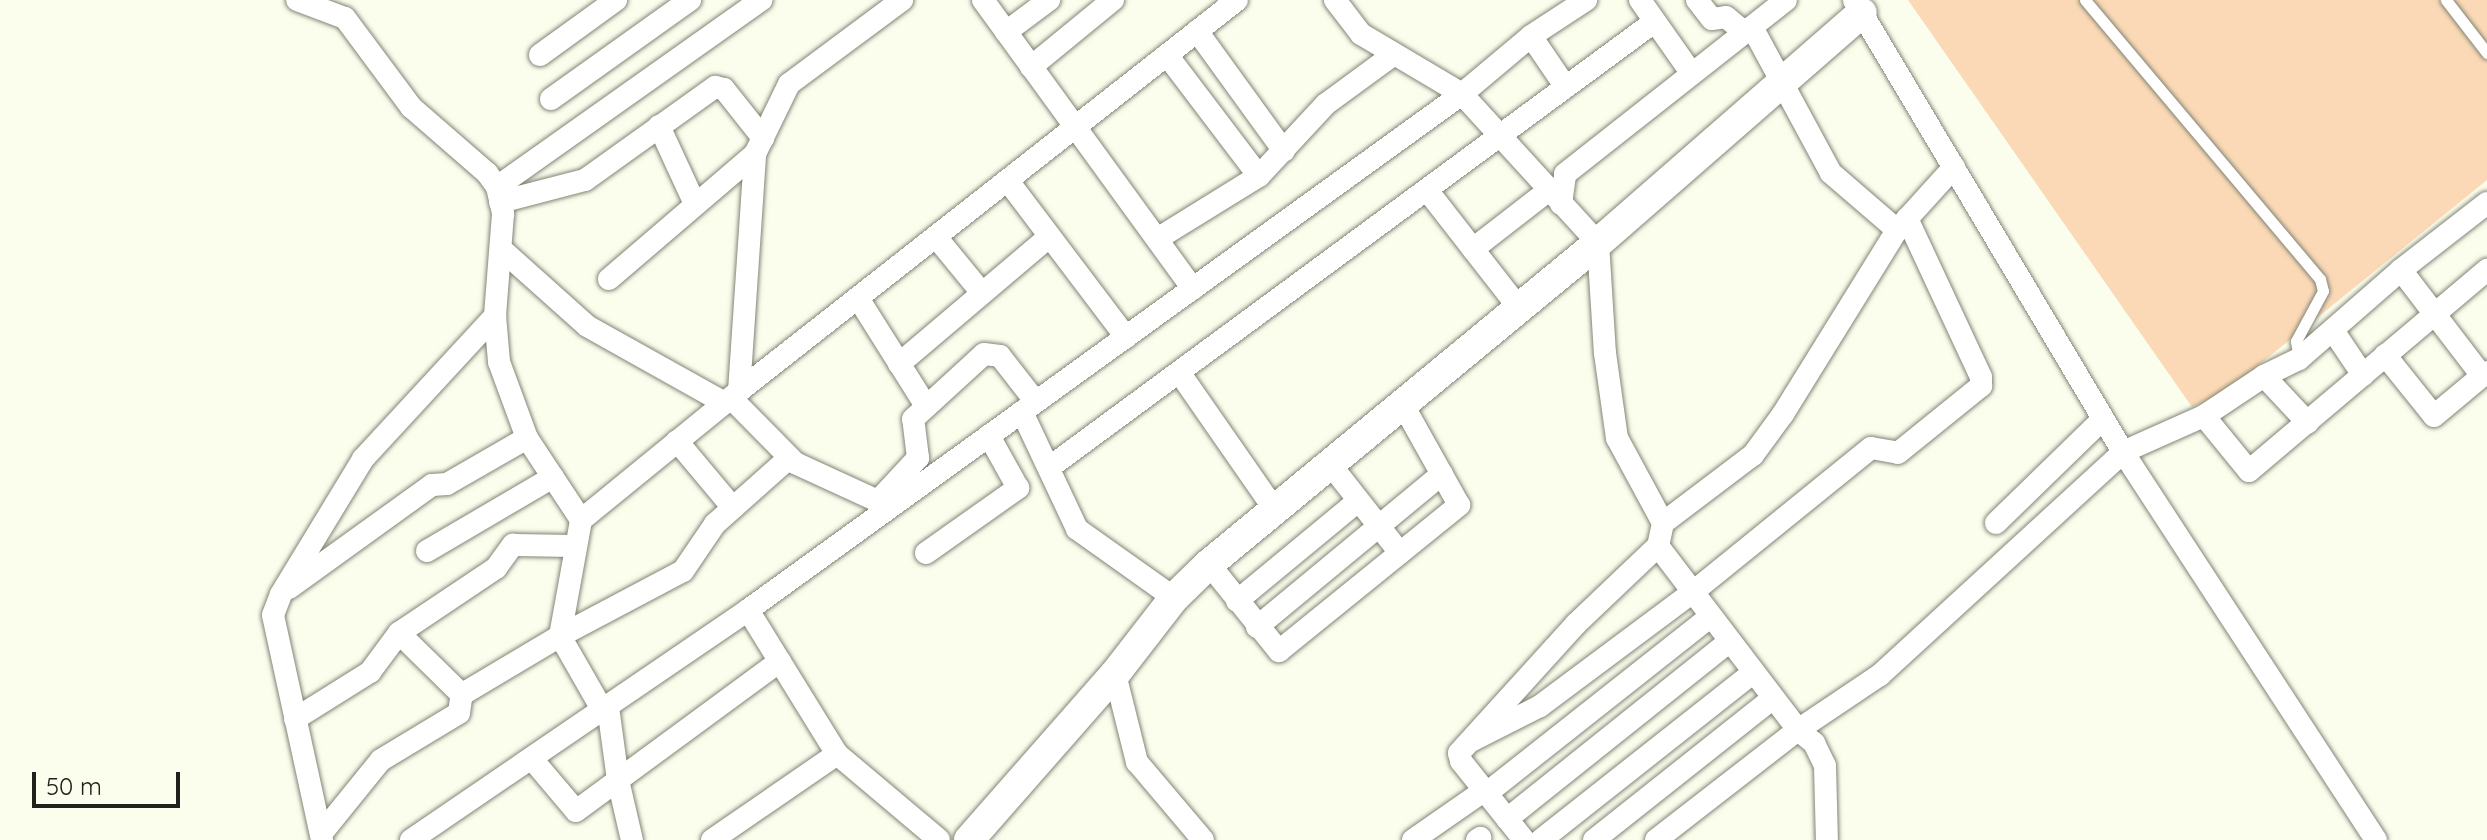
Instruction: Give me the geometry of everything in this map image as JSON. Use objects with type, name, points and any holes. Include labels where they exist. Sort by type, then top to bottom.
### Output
[{"type":"street","points":[[297,0],[345,18],[411,107],[487,173],[499,195],[503,214],[495,316],[499,362],[527,438],[581,520]]},
{"type":"street","points":[[540,55],[616,0]]},
{"type":"street","points":[[551,99],[690,0]]},
{"type":"street","points":[[499,195],[761,0]]},
{"type":"street","points":[[731,397],[759,146],[789,84],[902,0]]},
{"type":"street","points":[[983,0],[1193,289]]},
{"type":"street","points":[[1006,32],[1049,0]]},
{"type":"street","points":[[1031,67],[1113,0]]},
{"type":"street","points":[[632,840],[605,709],[560,636],[581,520],[731,397],[1237,0]]},
{"type":"street","points":[[1335,0],[1361,34],[1462,94],[1598,243],[1605,353],[1617,438],[1663,523]]},
{"type":"street","points":[[411,840],[748,610],[885,504],[989,436],[1462,94],[1531,36],[1586,0]]},
{"type":"street","points":[[1640,0],[1692,74]]},
{"type":"street","points":[[1471,741],[1540,706],[1693,592],[1871,448],[1898,453],[1981,386],[1981,377],[1902,224],[1831,173],[1783,82],[1748,30],[1726,17],[1712,19],[1697,0]]},
{"type":"street","points":[[1473,249],[1555,197],[1565,174],[1786,0]]},
{"type":"street","points":[[969,840],[1115,674],[1174,598],[1209,564],[1598,243],[1783,82],[1858,6],[2123,452],[2376,840]]},
{"type":"street","points":[[1050,467],[1654,22]]},
{"type":"street","points":[[1197,31],[1284,151]]},
{"type":"street","points":[[1531,36],[1565,86]]},
{"type":"street","points":[[1157,239],[1259,176],[1326,104],[1394,54]]},
{"type":"street","points":[[1167,55],[1259,176]]},
{"type":"street","points":[[499,195],[585,180],[715,87],[724,89],[759,146]]},
{"type":"street","points":[[659,126],[695,204]]},
{"type":"street","points":[[609,279],[759,146]]},
{"type":"street","points":[[1524,840],[1459,757],[1576,624],[1658,546],[1663,523],[1753,455],[1783,414],[1902,224],[1954,167]]},
{"type":"street","points":[[1008,181],[1126,337]]},
{"type":"street","points":[[1427,190],[1519,308]]},
{"type":"street","points":[[1656,840],[1798,730],[1880,675],[2123,452],[2204,416],[2264,376],[2299,359],[2334,332],[2401,270],[2487,203]]},
{"type":"street","points":[[936,237],[982,293]]},
{"type":"street","points":[[899,364],[1049,237]]},
{"type":"street","points":[[501,249],[587,326],[731,397],[789,458],[885,504]]},
{"type":"street","points":[[2385,355],[2434,416],[2484,374],[2401,270]]},
{"type":"street","points":[[2204,416],[2249,471],[2487,270]]},
{"type":"street","points":[[858,298],[926,406]]},
{"type":"street","points":[[322,837],[273,619],[281,594],[363,459],[495,316]]},
{"type":"street","points":[[2334,332],[2363,375]]},
{"type":"street","points":[[885,504],[918,458],[912,421],[989,352],[1000,356],[1029,407],[1050,467],[1077,529],[1174,598]]},
{"type":"street","points":[[1179,372],[1275,510]]},
{"type":"street","points":[[2264,376],[2308,423]]},
{"type":"street","points":[[1209,564],[1279,651],[1459,505],[1403,405]]},
{"type":"street","points":[[1996,523],[2103,419]]},
{"type":"street","points":[[926,553],[1018,488],[989,436]]},
{"type":"street","points":[[281,594],[432,485],[447,484],[527,438]]},
{"type":"street","points":[[677,441],[733,508]]},
{"type":"street","points":[[462,692],[683,571],[711,528],[789,458]]},
{"type":"street","points":[[1330,464],[1400,553]]},
{"type":"street","points":[[1257,627],[1442,474]]},
{"type":"street","points":[[427,551],[553,477]]},
{"type":"street","points":[[1237,601],[1358,501]]},
{"type":"street","points":[[295,719],[377,666],[399,633],[496,568],[513,545],[575,546]]},
{"type":"street","points":[[1658,546],[1798,730],[1814,743],[1825,766],[1827,840]]},
{"type":"street","points":[[748,610],[837,754],[939,840]]},
{"type":"street","points":[[1413,840],[1486,792],[1711,616]]},
{"type":"street","points":[[399,633],[462,692]]},
{"type":"street","points":[[1507,819],[1730,641]]},
{"type":"street","points":[[532,759],[576,811],[780,661]]},
{"type":"street","points":[[1541,840],[1754,672]]},
{"type":"street","points":[[1115,674],[1137,762],[1203,840]]},
{"type":"street","points":[[1631,679],[1652,704]]},
{"type":"street","points":[[322,837],[381,760],[459,713],[462,692]]},
{"type":"street","points":[[1594,840],[1773,698]]},
{"type":"street","points":[[712,840],[837,754]]},
{"type":"lane","points":[[2085,0],[2320,279],[2323,291],[2296,341],[2299,359]]},
{"type":"lane","points":[[2446,0],[2487,53]]},
{"type":"shaded area","points":[[1908,0],[2487,0],[2487,180],[2228,390],[2192,407]]}]
